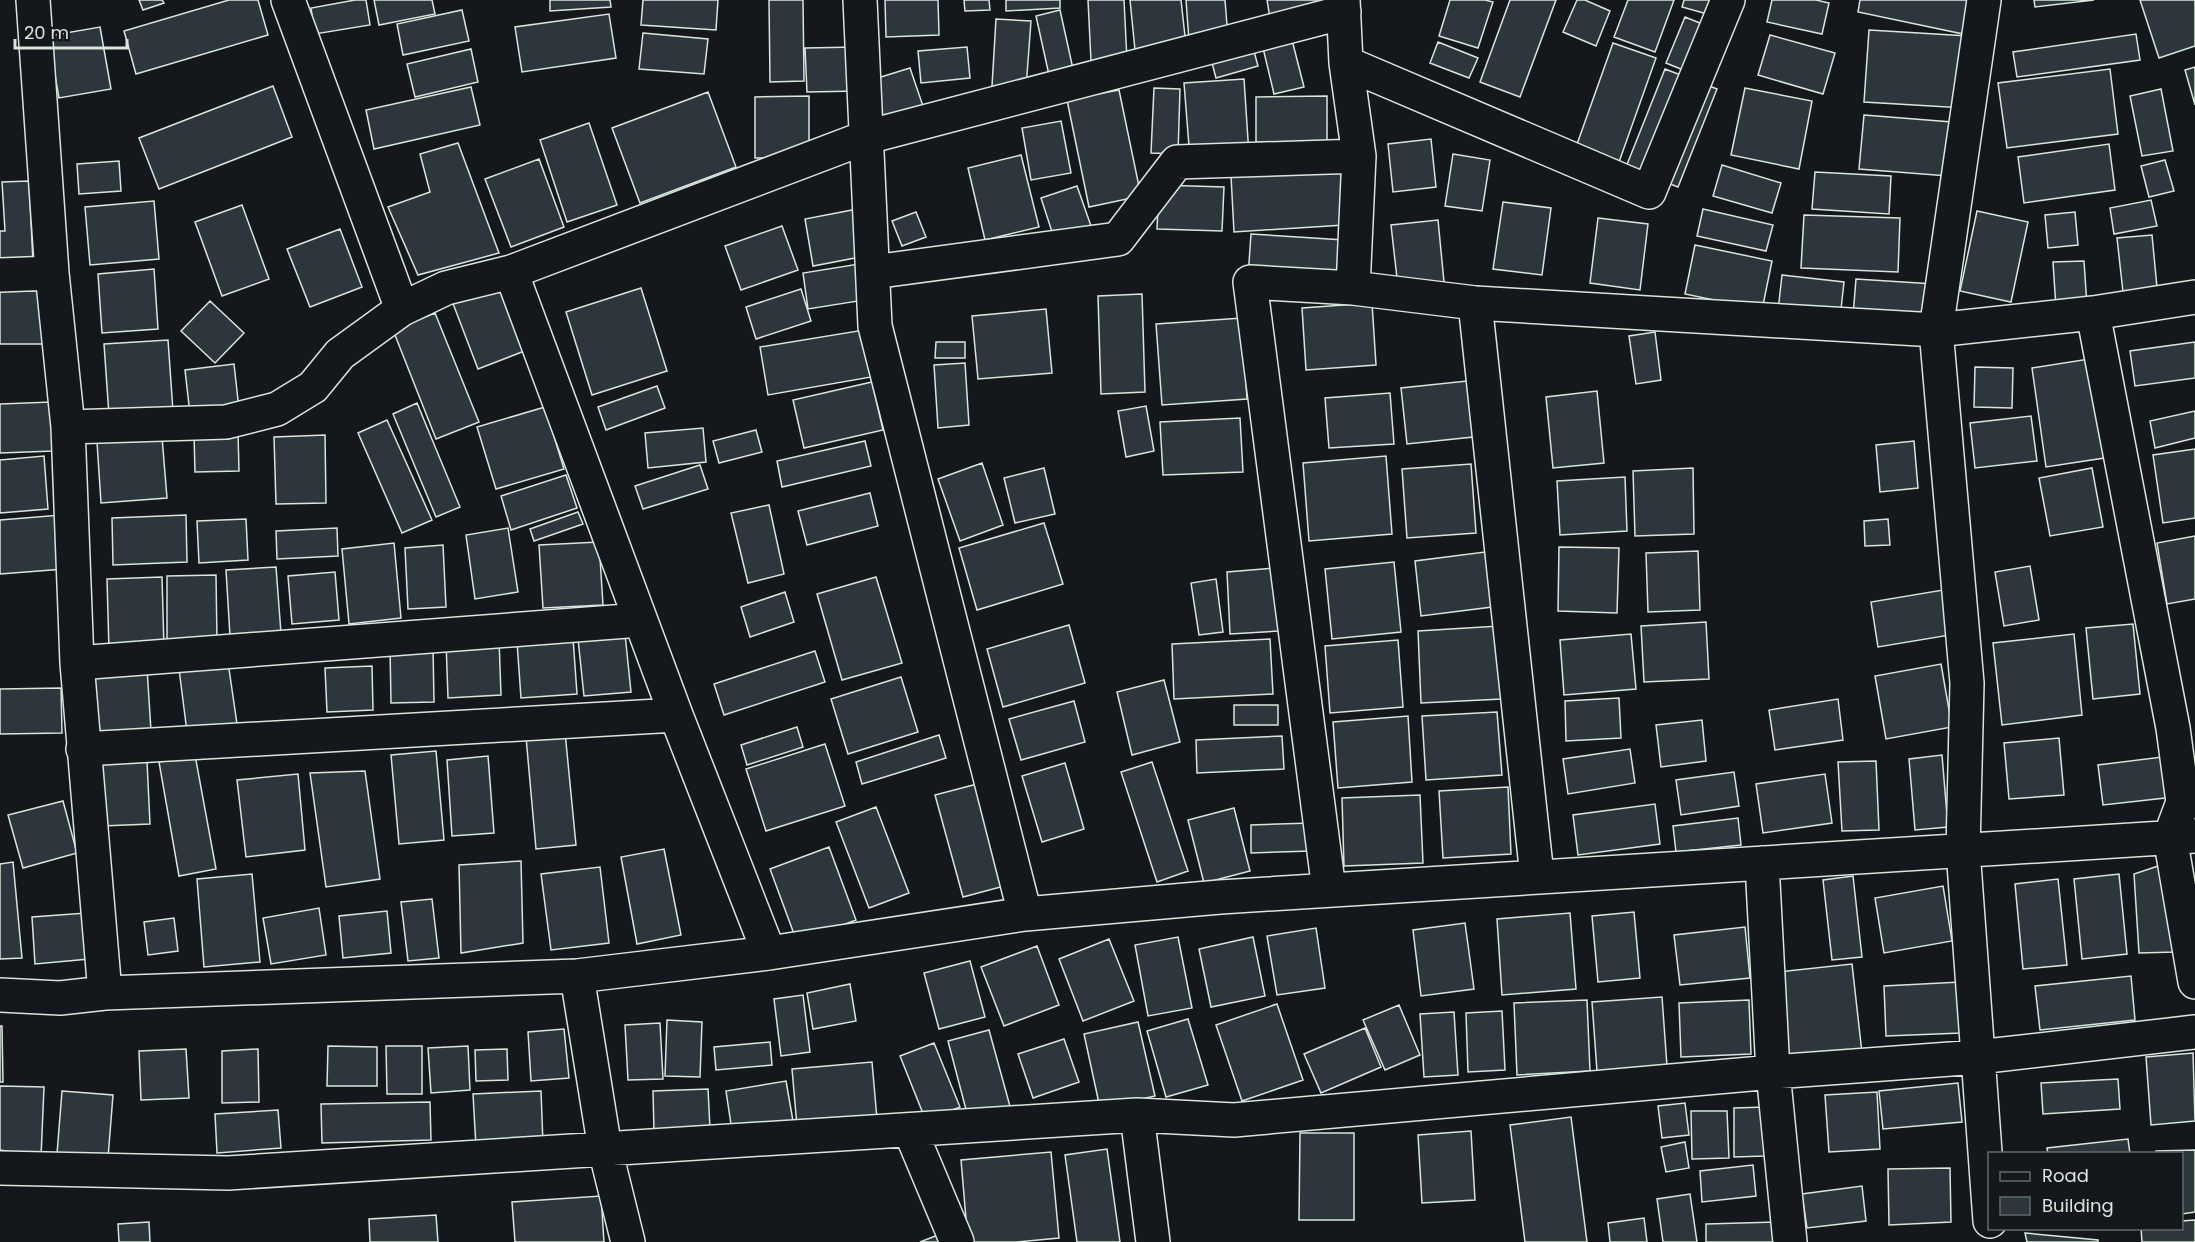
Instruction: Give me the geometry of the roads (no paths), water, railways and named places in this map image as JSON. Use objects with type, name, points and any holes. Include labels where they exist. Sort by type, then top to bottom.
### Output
[{"type":"street","points":[[33,0],[52,273],[68,427],[77,663],[83,749],[105,993]]},
{"type":"street","points":[[288,0],[402,309]]},
{"type":"street","points":[[860,0],[875,326],[1025,914]]},
{"type":"street","points":[[1346,63],[1649,192],[1728,0]]},
{"type":"street","points":[[1984,0],[1936,330],[1967,683],[1964,850],[1988,1206]]},
{"type":"street","points":[[68,427],[226,422],[277,409],[313,387],[340,354],[402,309],[446,288],[511,272],[867,137],[1344,6],[1346,63],[1359,156],[1353,288]]},
{"type":"street","points":[[873,272],[1118,239],[1177,162],[1359,156]]},
{"type":"street","points":[[511,272],[640,620],[769,953]]},
{"type":"street","points":[[0,275],[52,273]]},
{"type":"street","points":[[1329,890],[1250,282],[1353,288],[1475,303],[1936,330],[2093,313],[2195,297]]},
{"type":"street","points":[[1475,303],[1537,876]]},
{"type":"street","points":[[2093,313],[2173,728],[2183,802],[2182,836],[2195,981]]},
{"type":"street","points":[[77,663],[640,620]]},
{"type":"street","points":[[83,749],[676,715]]},
{"type":"street","points":[[0,995],[60,998],[105,993],[577,976],[769,953],[1025,914],[1220,897],[2182,836]]},
{"type":"street","points":[[1762,863],[1773,1072],[1790,1242]]},
{"type":"street","points":[[577,976],[605,1149],[628,1242]]},
{"type":"street","points":[[0,1168],[228,1173],[1137,1115],[1234,1120],[1773,1072],[1978,1057],[2195,1032]]},
{"type":"street","points":[[1137,1115],[1153,1242]]},
{"type":"street","points":[[909,1130],[957,1242]]}]
